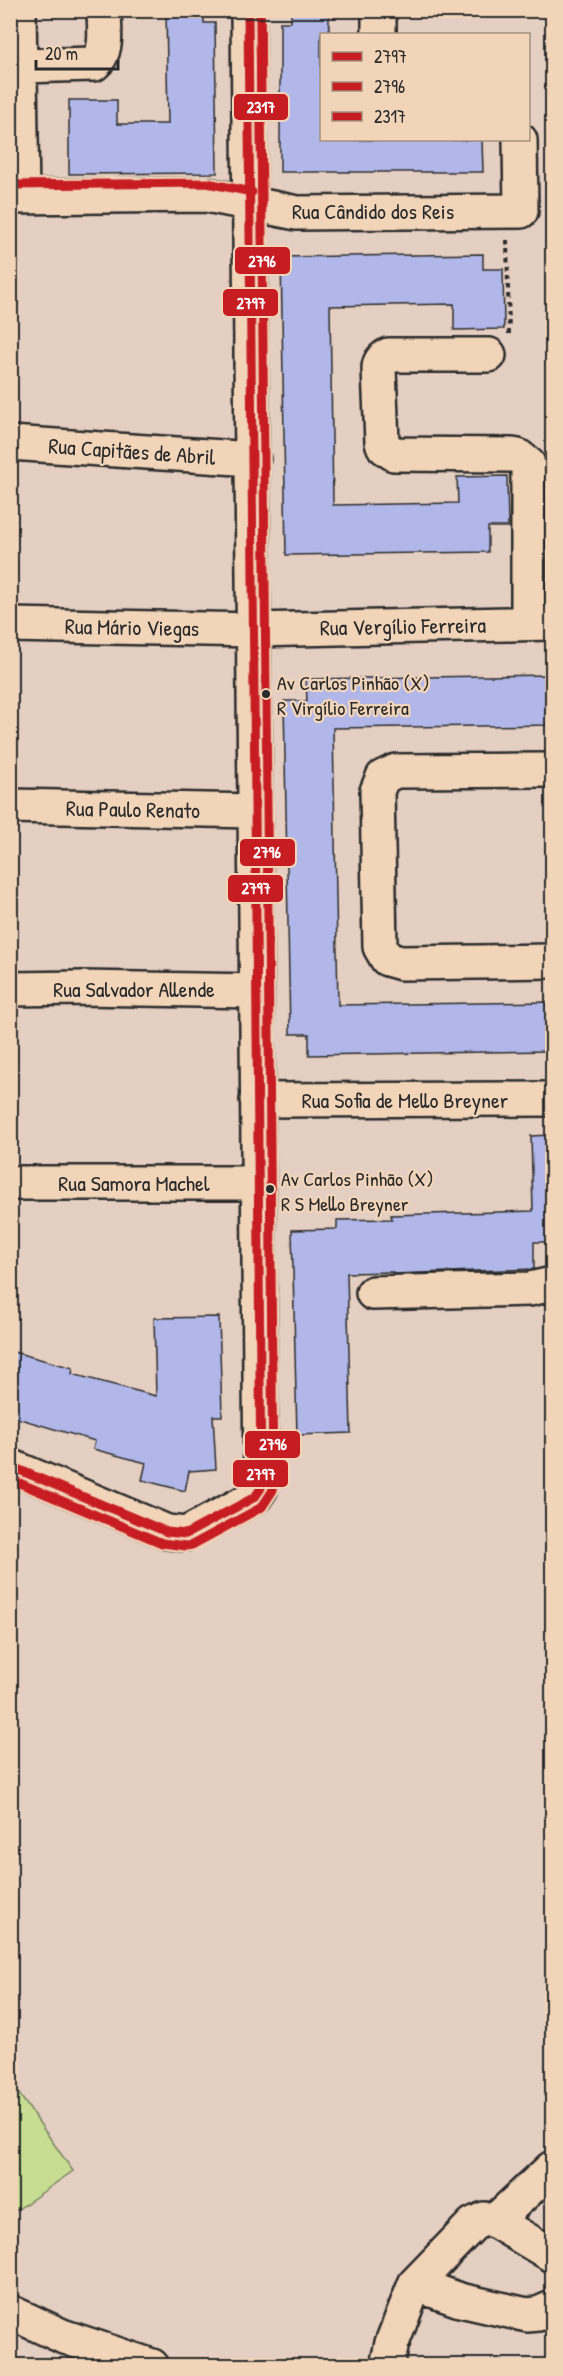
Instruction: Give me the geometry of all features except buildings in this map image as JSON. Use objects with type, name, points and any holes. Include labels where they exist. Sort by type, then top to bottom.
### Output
[{"type":"street","points":[[16,197],[21,66],[19,10]]},
{"type":"street","points":[[21,66],[94,64],[99,61],[104,49],[104,10]]},
{"type":"street","points":[[10,1466],[167,1532],[180,1534],[186,1534],[255,1497],[261,1488],[248,10]]},
{"type":"street","points":[[379,10],[379,33]]},
{"type":"street","points":[[514,211],[520,141]]},
{"type":"street","name":"Rua Cândido dos Reis","points":[[16,197],[207,195],[297,213],[514,211]]},
{"type":"street","points":[[489,355],[388,355],[384,357],[379,369],[382,442],[384,447],[394,454],[512,455],[518,456],[528,464],[540,623]]},
{"type":"street","name":"Rua Capitães de Abril","points":[[10,442],[253,459]]},
{"type":"street","name":"Rua Vergílio Ferreira","points":[[254,630],[540,623]]},
{"type":"street","name":"Rua Mário Viegas","points":[[10,625],[254,630]]},
{"type":"street","points":[[552,770],[396,771],[383,777],[377,791],[380,946],[387,959],[401,963],[552,961]]},
{"type":"street","name":"Rua Paulo Renato","points":[[10,806],[255,811]]},
{"type":"street","name":"Rua Salvador Allende","points":[[10,989],[257,991]]},
{"type":"street","name":"Rua Sofia de Mello Breyner","points":[[257,1100],[552,1099]]},
{"type":"street","name":"Rua Samora Machel","points":[[10,1183],[258,1183]]},
{"type":"street","points":[[374,1293],[530,1289],[552,1284]]},
{"type":"street","points":[[495,2221],[552,2168]]},
{"type":"street","points":[[388,2359],[415,2284],[473,2223],[484,2219],[495,2221],[552,2255]]},
{"type":"street","points":[[415,2284],[460,2300],[527,2315],[538,2314],[552,2308]]},
{"type":"street","points":[[10,2312],[62,2336],[152,2366]]},
{"type":"path","points":[[489,355],[502,355],[502,339],[509,336],[514,211]]},
{"type":"green space","points":[[10,2081],[73,2171],[11,2214],[10,2214]]},
{"type":"transit line","name":"2797","points":[[10,1466],[167,1532],[186,1534],[255,1497],[261,1488],[248,10]]},
{"type":"transit line","name":"2796","points":[[10,1479],[162,1543],[186,1546],[192,1545],[262,1507],[273,1490],[260,10]]},
{"type":"transit line","name":"2317","points":[[260,10],[262,204]]},
{"type":"transit line","name":"2317","points":[[10,185],[207,183],[252,192]]},
{"type":"place","name":"Av Carlos Pinhão (X) R Virgílio Ferreira","points":[[266,694]]},
{"type":"place","name":"Av Carlos Pinhão (X) R S Mello Breyner","points":[[270,1189]]}]
